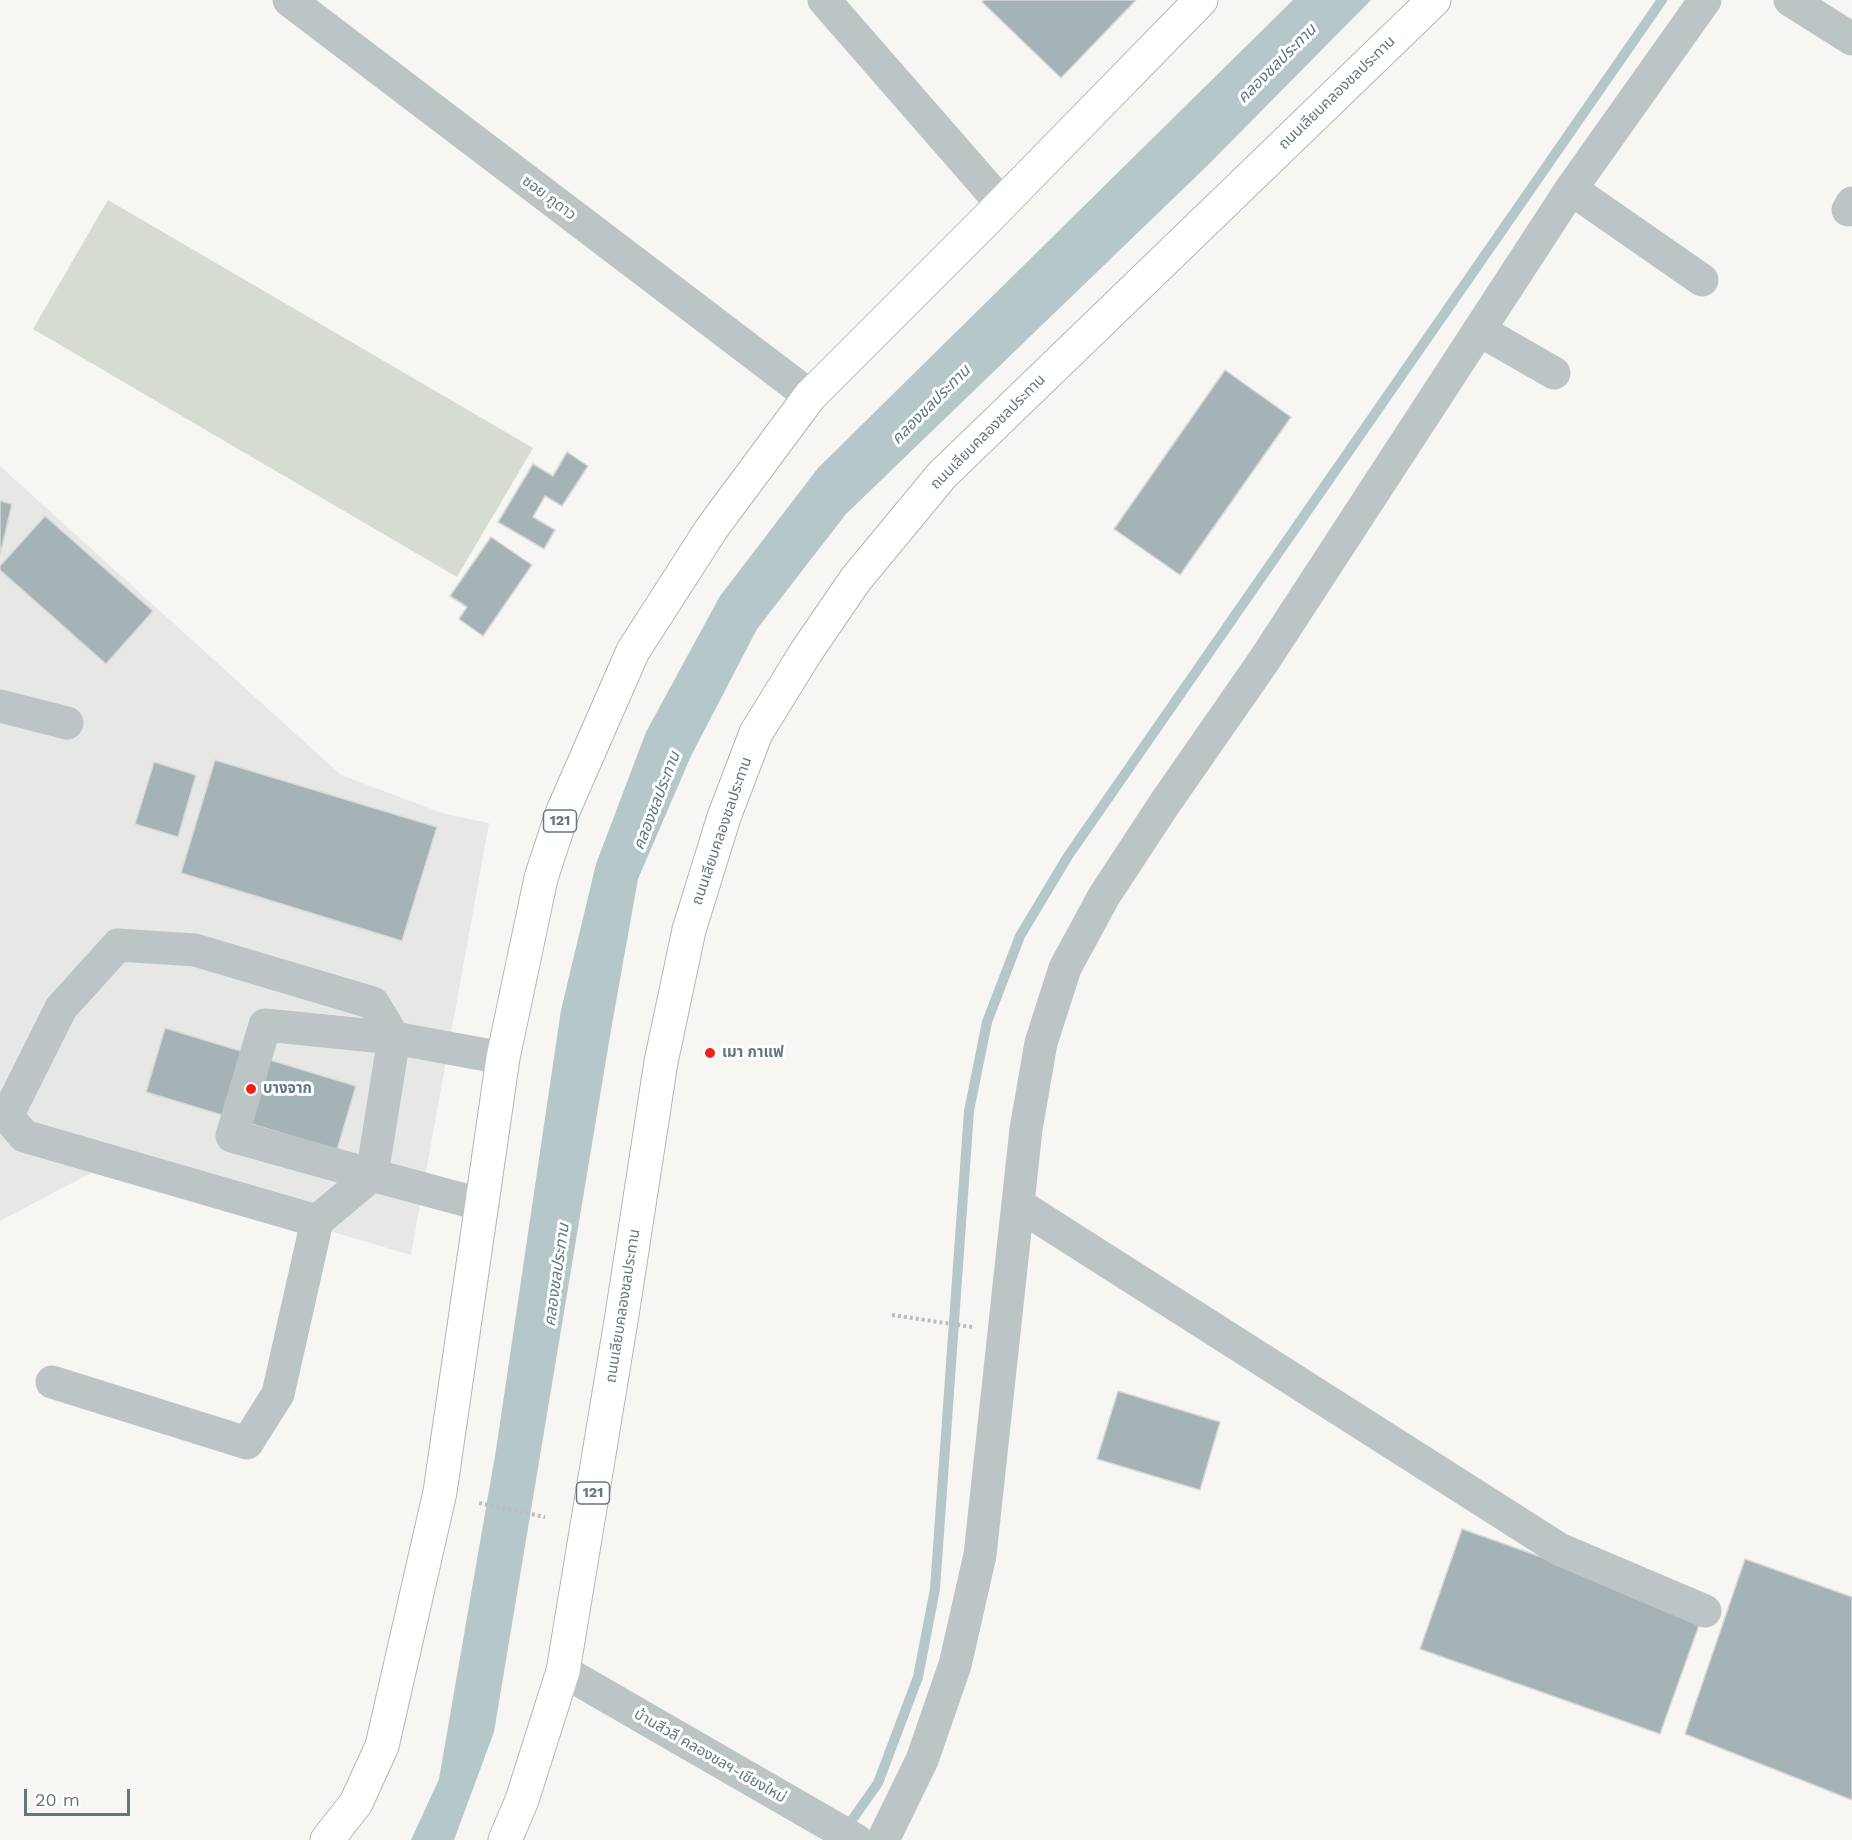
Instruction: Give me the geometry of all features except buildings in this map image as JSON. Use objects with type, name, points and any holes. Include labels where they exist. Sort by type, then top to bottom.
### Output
[{"type":"main road","name":"121","points":[[327,1840],[356,1803],[382,1746],[440,1492],[503,1058],[541,878],[563,811],[633,651],[712,528],[810,396],[1201,0]]},
{"type":"main road","name":"ถนนเลียบคลองชลประทาน","points":[[505,1840],[522,1800],[563,1671],[661,1062],[689,930],[723,817],[756,733],[806,652],[856,579],[942,475],[1434,0]]},
{"type":"street","name":"ซอย ภูดาว","points":[[289,0],[810,396]]},
{"type":"street","points":[[824,0],[1002,204]]},
{"type":"street","points":[[883,1840],[922,1760],[955,1665],[980,1555],[1026,1129],[1041,1043],[1065,968],[1104,896],[1165,803],[1263,662],[1571,189],[1705,0]]},
{"type":"street","points":[[1790,0],[1852,39]]},
{"type":"street","points":[[1571,189],[1702,280]]},
{"type":"street","points":[[1479,330],[1554,373]]},
{"type":"street","points":[[0,706],[67,723]]},
{"type":"street","points":[[52,1382],[247,1443],[278,1394],[317,1221],[372,1175],[394,1038],[373,1003],[195,950],[118,945],[61,1008],[7,1116],[24,1137],[317,1221]]},
{"type":"street","points":[[483,1205],[232,1136],[265,1025],[394,1038],[503,1058]]},
{"type":"street","points":[[1019,1205],[1559,1549],[1705,1611]]},
{"type":"street","name":"บ้านสีวลี คลองชลฯ-เชียงใหม่","points":[[563,1671],[856,1840]]},
{"type":"path","points":[[892,1315],[938,1320]]},
{"type":"path","points":[[479,1503],[546,1517]]},
{"type":"shaded area","points":[[108,200],[533,448],[457,577],[33,329]]},
{"type":"shaded area","points":[[0,466],[341,775],[445,814],[489,823],[411,1255],[106,1165],[0,1221]]},
{"type":"water","name":"คลองชลประทาน","points":[[1293,0],[1371,0],[1208,165],[846,514],[757,629],[691,756],[638,879],[494,1732],[454,1840],[411,1840],[439,1779],[496,1450],[561,1010],[596,864],[646,732],[720,596],[818,468]]},
{"type":"waterway","points":[[845,1830],[878,1783],[918,1677],[935,1589],[969,1111],[987,1022],[1020,936],[1068,856],[1662,0]]},
{"type":"place","name":"เมา กาแฟ","points":[[710,1053]]},
{"type":"place","name":"บางจาก","points":[[251,1089]]}]
